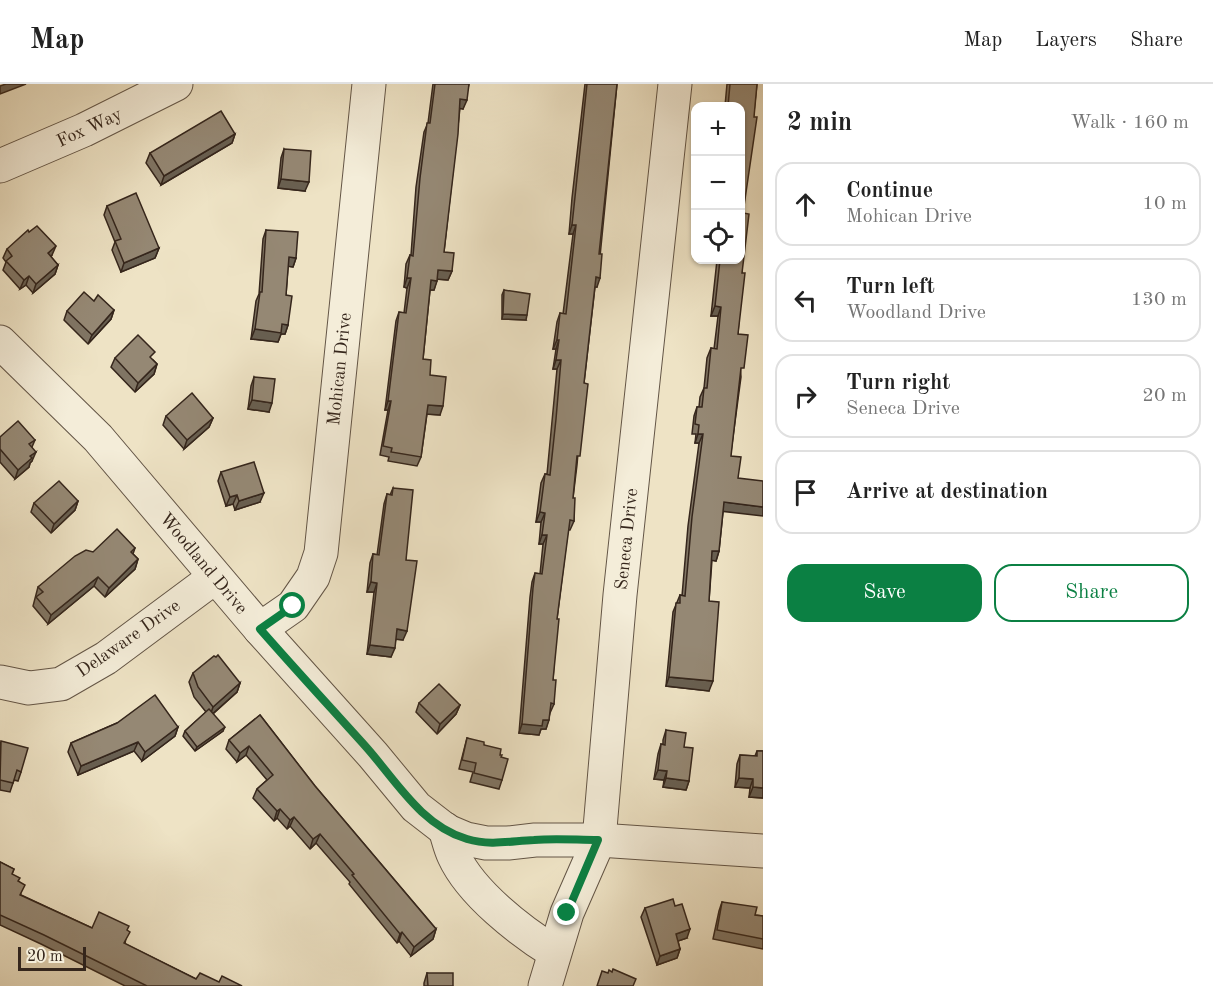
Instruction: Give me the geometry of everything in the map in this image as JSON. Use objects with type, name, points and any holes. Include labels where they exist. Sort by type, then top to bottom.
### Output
[{"type":"street","name":"Fox Way","points":[[0,166],[84,130],[176,84]]},
{"type":"street","name":"Mohican Drive","points":[[260,629],[293,606],[313,577],[321,553],[369,84]]},
{"type":"street","name":"Seneca Drive","points":[[545,986],[570,903],[598,840],[620,595],[675,84]]},
{"type":"street","name":"Woodland Drive","points":[[0,342],[98,438],[215,577],[373,755],[416,807],[444,829],[466,839],[486,843],[598,840],[763,851]]},
{"type":"street","name":"Delaware Drive","points":[[0,682],[29,688],[61,684],[106,658],[215,577]]},
{"type":"street","points":[[444,829],[454,856],[467,877],[514,924],[554,952]]},
{"type":"building","points":[[435,84],[469,84],[467,100],[460,99],[444,252],[454,253],[452,271],[438,270],[437,281],[431,280],[423,359],[431,360],[430,375],[446,377],[443,406],[428,405],[421,457],[391,452],[392,448],[383,446],[391,401],[388,401],[399,312],[406,313],[411,278],[407,278],[410,255],[413,256],[427,123],[430,123]]},
{"type":"building","points":[[587,84],[617,84],[599,254],[602,254],[600,278],[596,277],[584,383],[588,384],[580,456],[577,456],[573,498],[575,498],[574,521],[570,520],[557,619],[559,619],[553,680],[556,680],[554,704],[551,703],[549,720],[543,720],[542,726],[522,724],[533,588],[535,573],[542,574],[547,535],[542,535],[545,513],[540,512],[545,474],[550,475],[561,360],[556,360],[559,340],[557,340],[560,313],[566,314],[576,225],[572,225]]},
{"type":"building","points":[[730,84],[757,84],[754,117],[757,117],[745,199],[745,102],[728,102]]},
{"type":"building","points":[[221,111],[235,134],[164,176],[150,153]]},
{"type":"building","points":[[284,149],[311,151],[309,182],[281,179]]},
{"type":"building","points":[[136,193],[159,248],[124,263],[115,241],[121,239],[107,206]]},
{"type":"building","points":[[745,213],[749,214],[745,248]]},
{"type":"building","points":[[37,226],[56,246],[48,253],[58,265],[36,284],[29,276],[24,280],[6,261],[12,256],[7,249],[28,230],[29,232]]},
{"type":"building","points":[[266,230],[298,232],[296,258],[289,257],[286,295],[292,296],[288,325],[282,324],[281,333],[255,329],[260,292],[262,292]]},
{"type":"building","points":[[720,264],[743,264],[742,273],[745,273],[738,334],[748,335],[744,368],[741,368],[731,456],[741,457],[738,478],[763,481],[763,507],[724,502],[719,551],[712,551],[709,601],[719,602],[713,681],[669,677],[676,603],[680,603],[680,595],[685,596],[703,434],[698,434],[699,425],[695,424],[697,407],[702,407],[704,388],[707,388],[711,348],[717,349],[721,307],[715,306]]},
{"type":"building","points":[[504,290],[530,294],[527,315],[503,314]]},
{"type":"building","points":[[84,292],[94,301],[98,295],[114,310],[92,335],[67,311]]},
{"type":"building","points":[[138,335],[155,352],[150,357],[157,364],[138,383],[115,358]]},
{"type":"building","points":[[254,377],[275,379],[272,403],[252,400]]},
{"type":"building","points":[[192,393],[213,418],[187,440],[166,416]]},
{"type":"building","points":[[18,421],[35,440],[29,444],[36,452],[18,470],[0,449],[0,437]]},
{"type":"building","points":[[254,462],[264,493],[239,501],[237,495],[230,497],[221,472]]},
{"type":"building","points":[[59,481],[78,501],[54,524],[34,503]]},
{"type":"building","points":[[393,488],[413,490],[406,560],[417,561],[407,631],[397,629],[395,648],[370,645],[377,583],[371,582],[373,554],[379,555],[387,494],[392,495]]},
{"type":"building","points":[[117,529],[135,548],[131,552],[138,559],[109,588],[98,577],[51,615],[36,597],[43,592],[38,587],[75,556],[86,550],[93,552]]},
{"type":"building","points":[[218,655],[240,683],[213,707],[198,687],[193,673]]},
{"type":"building","points":[[439,684],[460,705],[440,724],[419,703]]},
{"type":"building","points":[[155,695],[178,727],[145,752],[138,742],[81,766],[71,743],[117,723]]},
{"type":"building","points":[[209,709],[225,727],[197,747],[185,731]]},
{"type":"building","points":[[260,715],[315,786],[436,929],[414,947],[402,932],[400,934],[320,834],[313,839],[294,817],[290,820],[280,809],[277,811],[257,789],[273,775],[249,746],[240,753],[229,740]]},
{"type":"building","points":[[666,730],[686,733],[684,747],[693,748],[689,781],[666,778],[667,771],[658,770],[661,744],[665,745]]},
{"type":"building","points":[[467,738],[501,749],[501,757],[508,759],[502,780],[474,773],[476,763],[462,760]]},
{"type":"building","points":[[1,741],[28,748],[21,772],[17,770],[13,783],[0,780]]},
{"type":"building","points":[[757,751],[763,751],[763,788],[753,787],[753,779],[739,778],[740,755],[757,756]]},
{"type":"building","points":[[0,862],[14,869],[12,874],[20,878],[18,881],[25,885],[20,895],[92,928],[99,912],[129,926],[127,930],[130,932],[124,943],[196,979],[200,973],[219,982],[222,976],[242,986],[147,986],[0,915]]},
{"type":"building","points":[[673,899],[675,906],[682,904],[690,929],[676,934],[680,949],[660,956],[645,908]]},
{"type":"building","points":[[722,902],[757,907],[755,915],[763,916],[763,939],[717,930]]},
{"type":"building","points":[[613,969],[636,979],[633,986],[597,986],[602,971],[608,973]]},
{"type":"building","points":[[427,973],[453,973],[453,986],[428,986]]},
{"type":"route","points":[[293,606],[260,629],[373,755],[416,807],[447,831],[466,839],[486,843],[598,840],[567,913]]}]
